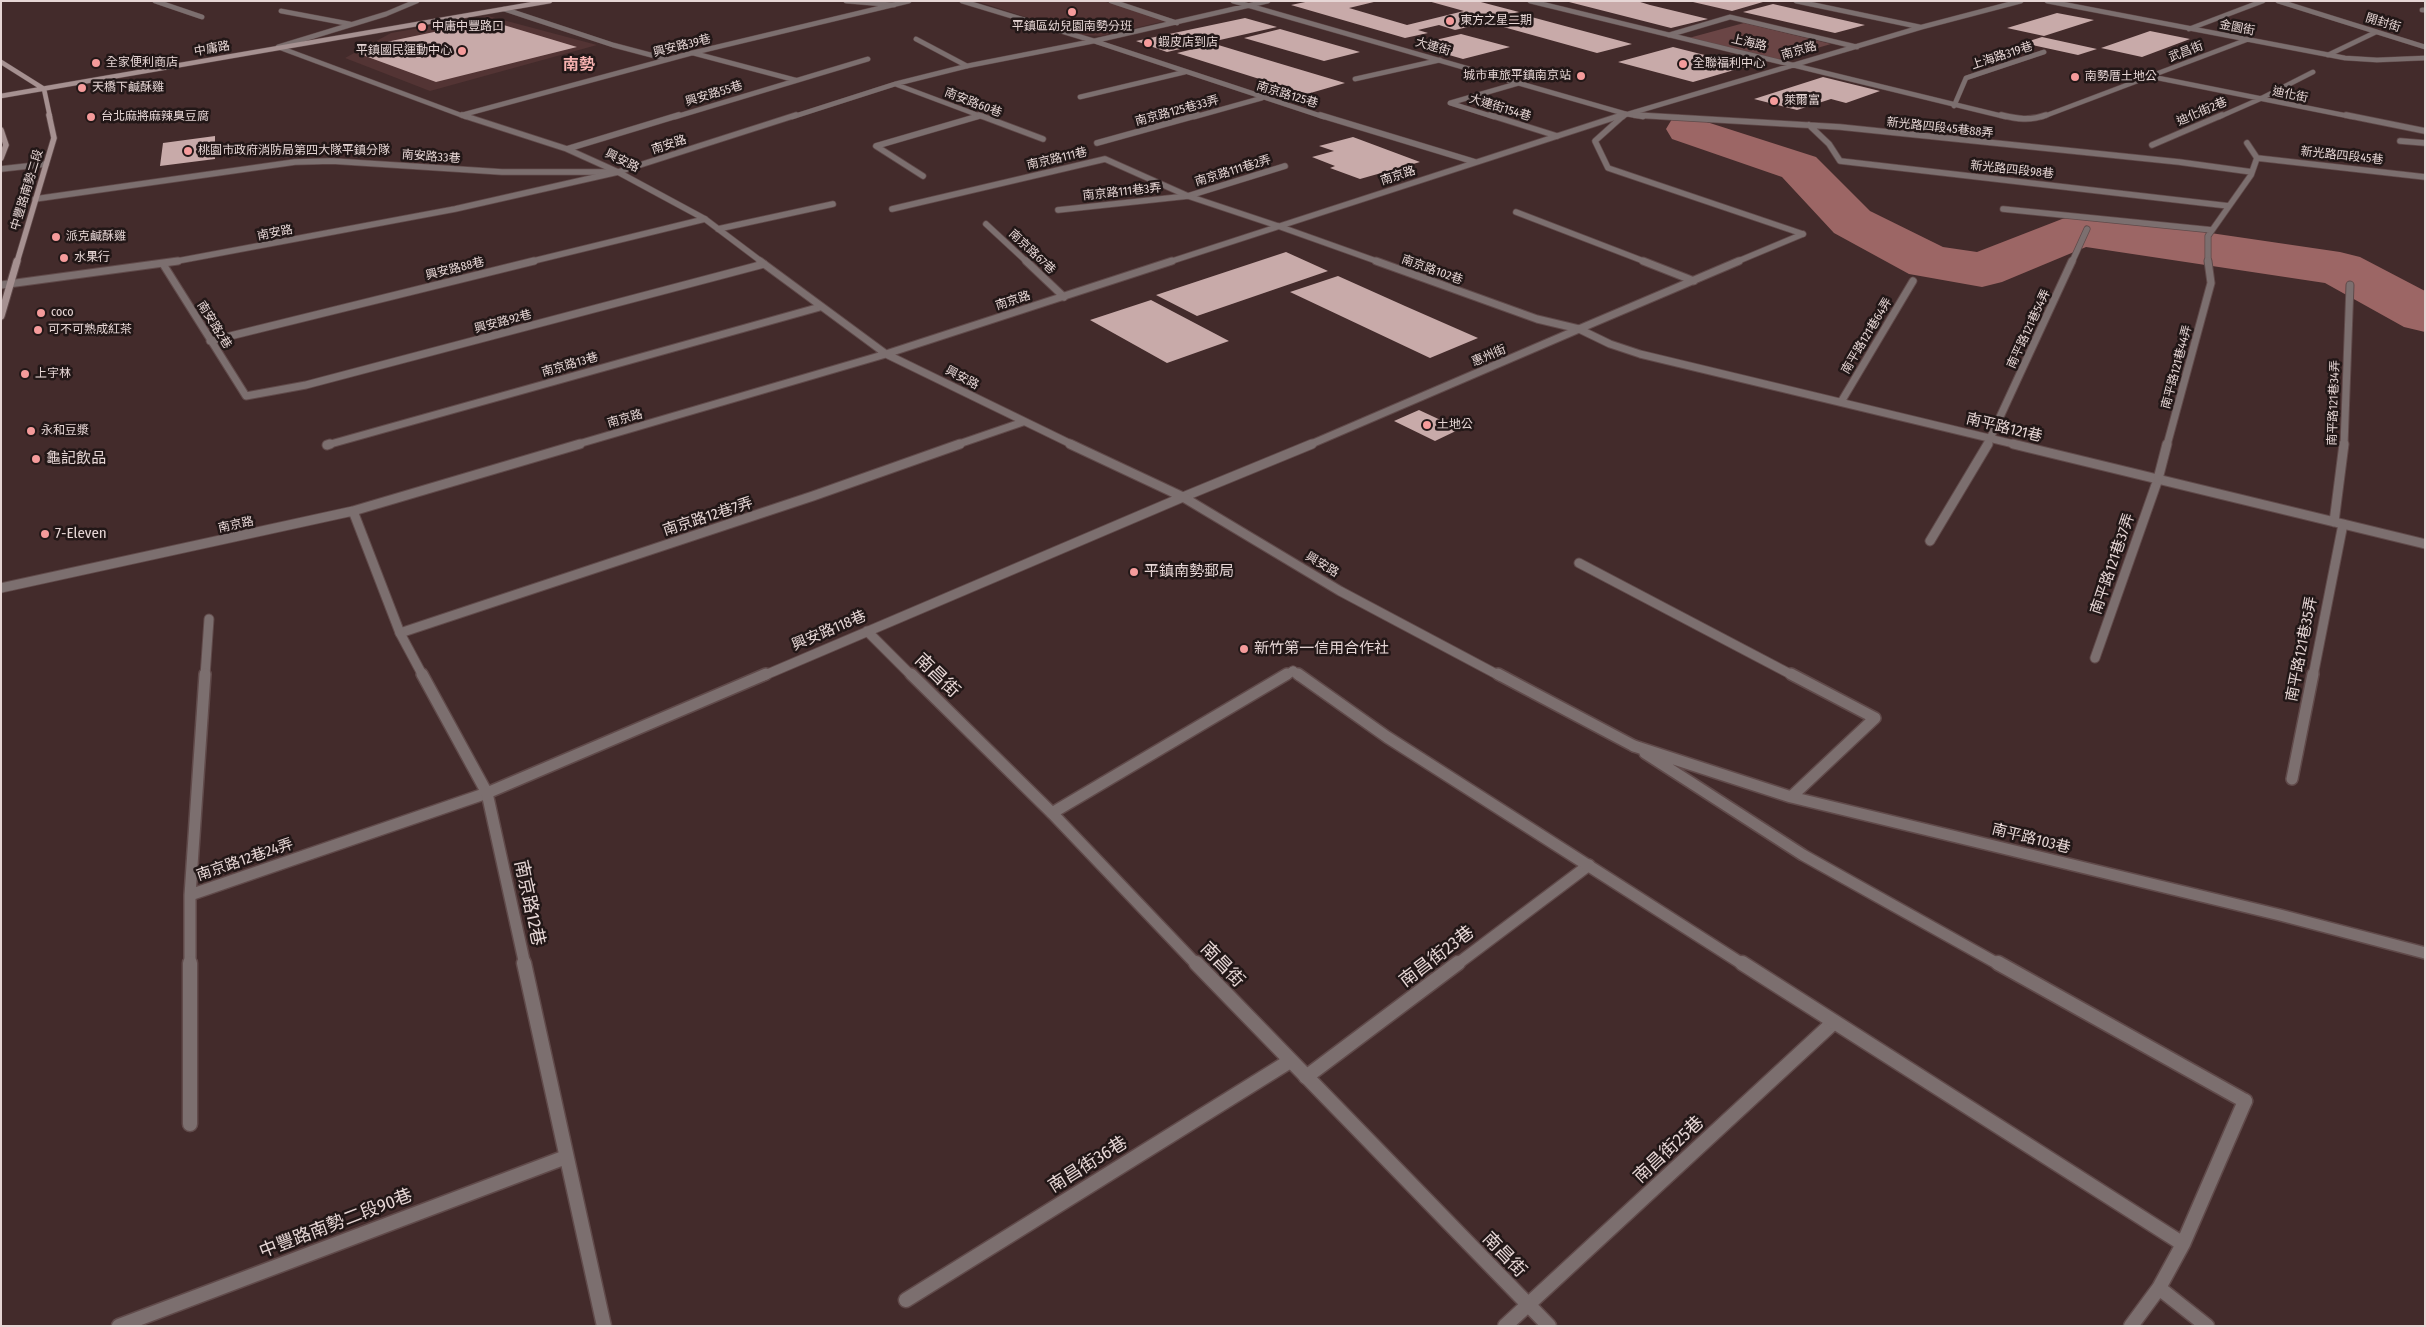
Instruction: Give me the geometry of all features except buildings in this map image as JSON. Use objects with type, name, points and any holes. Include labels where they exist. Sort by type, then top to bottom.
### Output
[{"type":"main road","name":"中庸路","points":[[1,96],[550,1]]},
{"type":"main road","points":[[1,62],[44,89]]},
{"type":"main road","name":"中豐路南勢二段","points":[[1,316],[9,283],[54,138],[44,89]]},
{"type":"main road","points":[[1,130],[6,145],[1,158]]},
{"type":"street","points":[[155,1],[202,17]]},
{"type":"street","name":"中庸路","points":[[278,47],[386,14],[417,1]]},
{"type":"street","points":[[846,1],[894,5]]},
{"type":"street","name":"興安路39巷","points":[[460,115],[667,59],[909,1]]},
{"type":"street","points":[[1111,1],[1178,23]]},
{"type":"street","name":"大連街","points":[[1233,1],[1626,114]]},
{"type":"street","name":"南安路","points":[[1,284],[163,264],[455,209],[618,172],[895,84],[967,66],[1094,42],[1268,1]]},
{"type":"street","name":"上海路","points":[[1530,1],[1794,64],[1954,106],[2020,120]]},
{"type":"street","points":[[1796,1],[1922,28]]},
{"type":"street","name":"南京路","points":[[1,588],[353,511],[886,354],[1626,114],[1794,64],[2022,1]]},
{"type":"street","name":"金園街","points":[[2047,1],[2328,55],[2377,60],[2425,58]]},
{"type":"street","points":[[2189,29],[2263,1]]},
{"type":"street","name":"開封街","points":[[2278,1],[2425,47]]},
{"type":"street","name":"南京路125巷","points":[[965,2],[1094,42],[1262,98],[1475,162]]},
{"type":"street","points":[[504,8],[613,45],[667,59]]},
{"type":"street","points":[[281,11],[350,24]]},
{"type":"street","points":[[1669,34],[1730,17],[1857,47]]},
{"type":"street","points":[[2328,55],[2376,32]]},
{"type":"street","points":[[916,39],[967,66]]},
{"type":"street","name":"武昌街","points":[[2020,120],[2036,119],[2246,40]]},
{"type":"street","name":"興安路","points":[[278,47],[460,115],[567,149],[618,172],[705,219],[820,307],[886,354],[1023,422],[1183,497],[1340,591],[1634,746]]},
{"type":"street","name":"上海路319巷","points":[[1954,106],[1966,78],[2044,52]]},
{"type":"street","points":[[692,53],[796,80]]},
{"type":"street","name":"興安路55巷","points":[[567,149],[868,58]]},
{"type":"street","points":[[1355,79],[1440,60]]},
{"type":"street","points":[[1080,97],[1185,72]]},
{"type":"street","name":"迪化街2巷","points":[[2152,145],[2260,99],[2313,72]]},
{"type":"street","name":"迪化街","points":[[2152,76],[2425,131]]},
{"type":"street","name":"大連街154巷","points":[[1519,83],[1450,103],[1557,136]]},
{"type":"street","name":"南安路60巷","points":[[895,84],[1043,139]]},
{"type":"street","name":"南京路125巷33弄","points":[[1097,143],[1262,98]]},
{"type":"street","name":"新光路四段45巷88弄","points":[[1626,114],[1652,118],[1809,125],[2178,162],[2252,172]]},
{"type":"street","name":"惠州街","points":[[1183,497],[1282,457],[1803,234],[1608,168],[1595,141],[1626,114]]},
{"type":"street","points":[[923,176],[876,146],[979,116]]},
{"type":"street","name":"新光路四段98巷","points":[[1809,125],[1828,144],[1840,161],[2229,206]]},
{"type":"street","points":[[2400,141],[2425,144]]},
{"type":"street","points":[[2003,208],[2210,233],[2252,172],[2257,158],[2247,143]]},
{"type":"street","name":"新光路四段45巷","points":[[2257,158],[2425,177]]},
{"type":"street","name":"南京路111巷","points":[[892,209],[1104,159],[1188,196],[1278,226]]},
{"type":"street","name":"南安路33巷","points":[[35,200],[295,162],[332,161],[502,172],[618,172]]},
{"type":"street","points":[[1,169],[46,164]]},
{"type":"street","name":"南京路111巷2弄","points":[[1188,196],[1285,166]]},
{"type":"street","name":"南京路111巷3弄","points":[[1058,210],[1188,196]]},
{"type":"street","points":[[718,229],[833,204]]},
{"type":"street","points":[[1516,212],[1694,281]]},
{"type":"street","name":"興安路88巷","points":[[210,340],[705,219]]},
{"type":"street","name":"南京路67巷","points":[[986,224],[1064,297]]},
{"type":"street","name":"南京路102巷","points":[[1278,226],[1537,320],[1579,329]]},
{"type":"street","name":"南平路121巷54弄","points":[[1930,541],[1992,439],[2088,229]]},
{"type":"street","name":"南平路121巷44弄","points":[[2158,479],[2211,283],[2208,259],[2210,233]]},
{"type":"street","name":"南安路2巷","points":[[163,264],[246,396]]},
{"type":"street","name":"興安路92巷","points":[[246,396],[306,385],[764,264]]},
{"type":"street","name":"南平路121巷64弄","points":[[1841,402],[1913,281]]},
{"type":"street","name":"南平路121巷34弄","points":[[2338,523],[2344,447],[2350,285]]},
{"type":"street","name":"南京路13巷","points":[[327,444],[820,307]]},
{"type":"street","name":"南平路121巷","points":[[1579,329],[1610,344],[1640,354],[2425,544]]},
{"type":"street","name":"南京路12巷7弄","points":[[400,633],[813,496],[1023,422]]},
{"type":"street","name":"南平路121巷37弄","points":[[2095,658],[2158,479]]},
{"type":"street","name":"興安路118巷","points":[[487,793],[1183,497]]},
{"type":"street","name":"南京路12巷","points":[[353,511],[400,633],[487,793],[604,1326]]},
{"type":"street","name":"南平路121巷35弄","points":[[2292,779],[2338,523]]},
{"type":"street","points":[[1579,563],[1875,718],[1791,797]]},
{"type":"street","name":"南京路12巷24弄","points":[[209,619],[190,895],[487,793]]},
{"type":"street","name":"南昌街","points":[[867,631],[1052,813],[1290,1061],[1549,1326]]},
{"type":"street","points":[[1052,813],[1293,671],[1387,737],[2183,1244]]},
{"type":"street","points":[[1634,746],[1803,855],[2245,1101],[2183,1244],[2159,1288],[2131,1326]]},
{"type":"street","name":"南平路103巷","points":[[1634,746],[1791,797],[2280,915],[2425,953]]},
{"type":"street","name":"南昌街23巷","points":[[1306,1077],[1589,866]]},
{"type":"street","points":[[190,895],[190,1124]]},
{"type":"street","name":"南昌街25巷","points":[[1505,1326],[1530,1306],[1834,1022]]},
{"type":"street","name":"南昌街36巷","points":[[906,1300],[1290,1061]]},
{"type":"street","name":"中豐路南勢二段90巷","points":[[119,1326],[566,1157]]},
{"type":"street","points":[[2159,1288],[2207,1326]]},
{"type":"shaded area","name":"平鎮區幼兒園南勢分班","points":[[1103,1],[1165,21],[1101,36],[1082,35],[979,2]]},
{"type":"shaded area","name":"平鎮國民運動中心","points":[[488,16],[597,45],[430,91],[345,58],[391,33]]},
{"type":"shaded area","points":[[1744,23],[1831,44],[1772,61],[1685,39]]},
{"type":"waterway","points":[[1688,129],[1799,167],[1852,222],[1929,262],[1982,270],[2081,230],[2340,269],[2425,314]]},
{"type":"place","name":"平鎮區幼兒園南勢分班","points":[[1072,12]]},
{"type":"place","name":"東方之星二期","points":[[1450,21]]},
{"type":"place","name":"中庸中豐路口","points":[[422,27]]},
{"type":"place","name":"蝦皮店到店","points":[[1148,43]]},
{"type":"place","name":"平鎮國民運動中心","points":[[462,51]]},
{"type":"place","name":"全家便利商店","points":[[96,63]]},
{"type":"place","name":"全聯福利中心","points":[[1683,64]]},
{"type":"place","name":"城市車旅平鎮南京站","points":[[1581,76]]},
{"type":"place","name":"南勢厝土地公","points":[[2075,77]]},
{"type":"place","name":"天橋下鹹酥雞","points":[[82,88]]},
{"type":"place","name":"萊爾富","points":[[1774,101]]},
{"type":"place","name":"台北麻將麻辣臭豆腐","points":[[91,117]]},
{"type":"place","name":"桃園市政府消防局第四大隊平鎮分隊","points":[[188,151]]},
{"type":"place","name":"派克鹹酥雞","points":[[56,237]]},
{"type":"place","name":"水果行","points":[[64,258]]},
{"type":"place","name":"coco","points":[[41,313]]},
{"type":"place","name":"可不可熟成紅茶","points":[[38,330]]},
{"type":"place","name":"上宇林","points":[[25,374]]},
{"type":"place","name":"土地公","points":[[1427,425]]},
{"type":"place","name":"永和豆漿","points":[[31,431]]},
{"type":"place","name":"龜記飲品","points":[[36,459]]},
{"type":"place","name":"7-Eleven","points":[[45,534]]},
{"type":"place","name":"平鎮南勢郵局","points":[[1134,572]]},
{"type":"place","name":"新竹第一信用合作社","points":[[1244,649]]},
{"type":"district","name":"南勢","points":[[579,66]]}]
